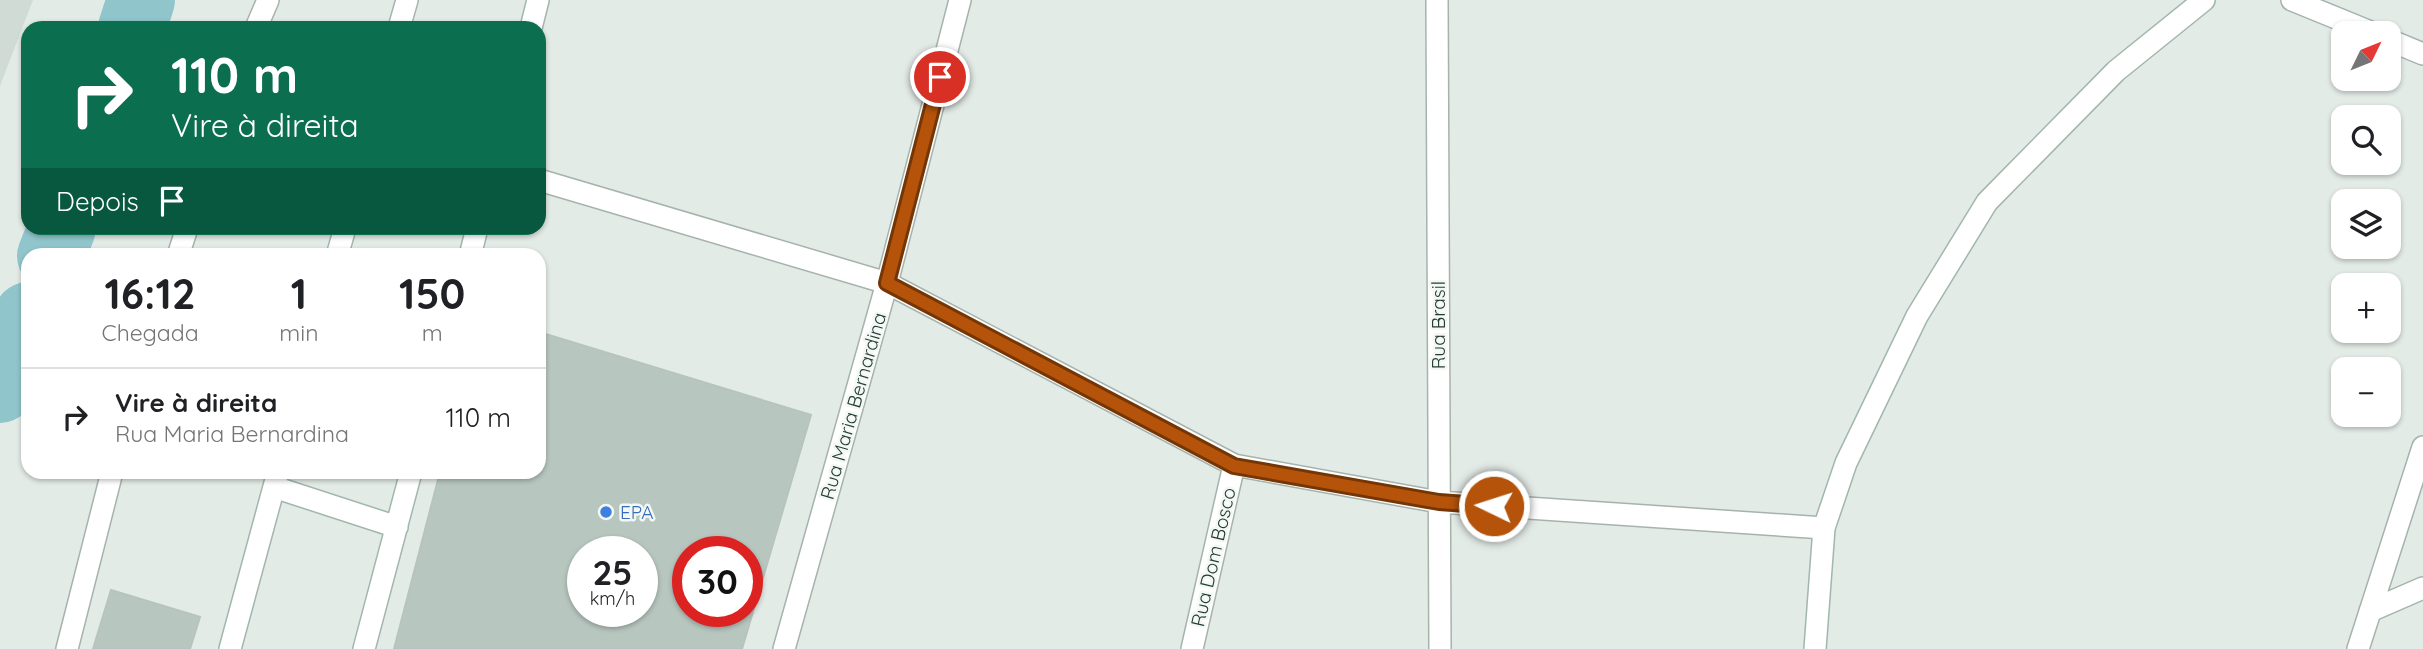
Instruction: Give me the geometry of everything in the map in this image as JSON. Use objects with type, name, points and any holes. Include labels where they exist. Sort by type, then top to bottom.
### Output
[{"type":"street","points":[[259,21],[268,0]]},
{"type":"street","points":[[401,21],[407,0]]},
{"type":"street","points":[[533,21],[538,0]]},
{"type":"street","name":"Rua Maria Bernardina","points":[[784,649],[887,283],[960,0]]},
{"type":"street","name":"Rua Brasil","points":[[1437,0],[1440,649]]},
{"type":"street","points":[[1815,649],[1824,528],[1846,463],[1917,316],[1987,202],[2116,71],[2204,0]]},
{"type":"street","points":[[2292,0],[2344,21]]},
{"type":"street","points":[[2401,45],[2423,54]]},
{"type":"street","points":[[546,182],[887,283],[1234,466],[1439,502],[1824,528]]},
{"type":"street","points":[[2358,649],[2423,447]]},
{"type":"street","name":"Rua Dom Bosco","points":[[1192,649],[1234,466]]},
{"type":"street","points":[[66,649],[110,479]]},
{"type":"street","points":[[364,649],[409,479]]},
{"type":"street","points":[[230,649],[276,480],[397,527]]},
{"type":"street","points":[[2370,611],[2423,588]]},
{"type":"shaded area","points":[[0,0],[33,0],[25,21],[21,21],[21,31],[0,86]]},
{"type":"building","name":"EPA","points":[[546,334],[811,415],[763,578],[763,536],[672,536],[672,627],[748,627],[742,649],[394,649],[438,479],[546,479]]},
{"type":"building","points":[[111,590],[200,617],[190,649],[93,649]]},
{"type":"waterway","points":[[134,21],[141,0]]},
{"type":"waterway","points":[[54,248],[59,235]]},
{"type":"waterway","points":[[0,389],[21,334]]},
{"type":"place","name":"EPA","points":[[606,512]]},
{"type":"route","points":[[940,77],[887,283],[1234,466],[1439,502],[1494,506]]}]
